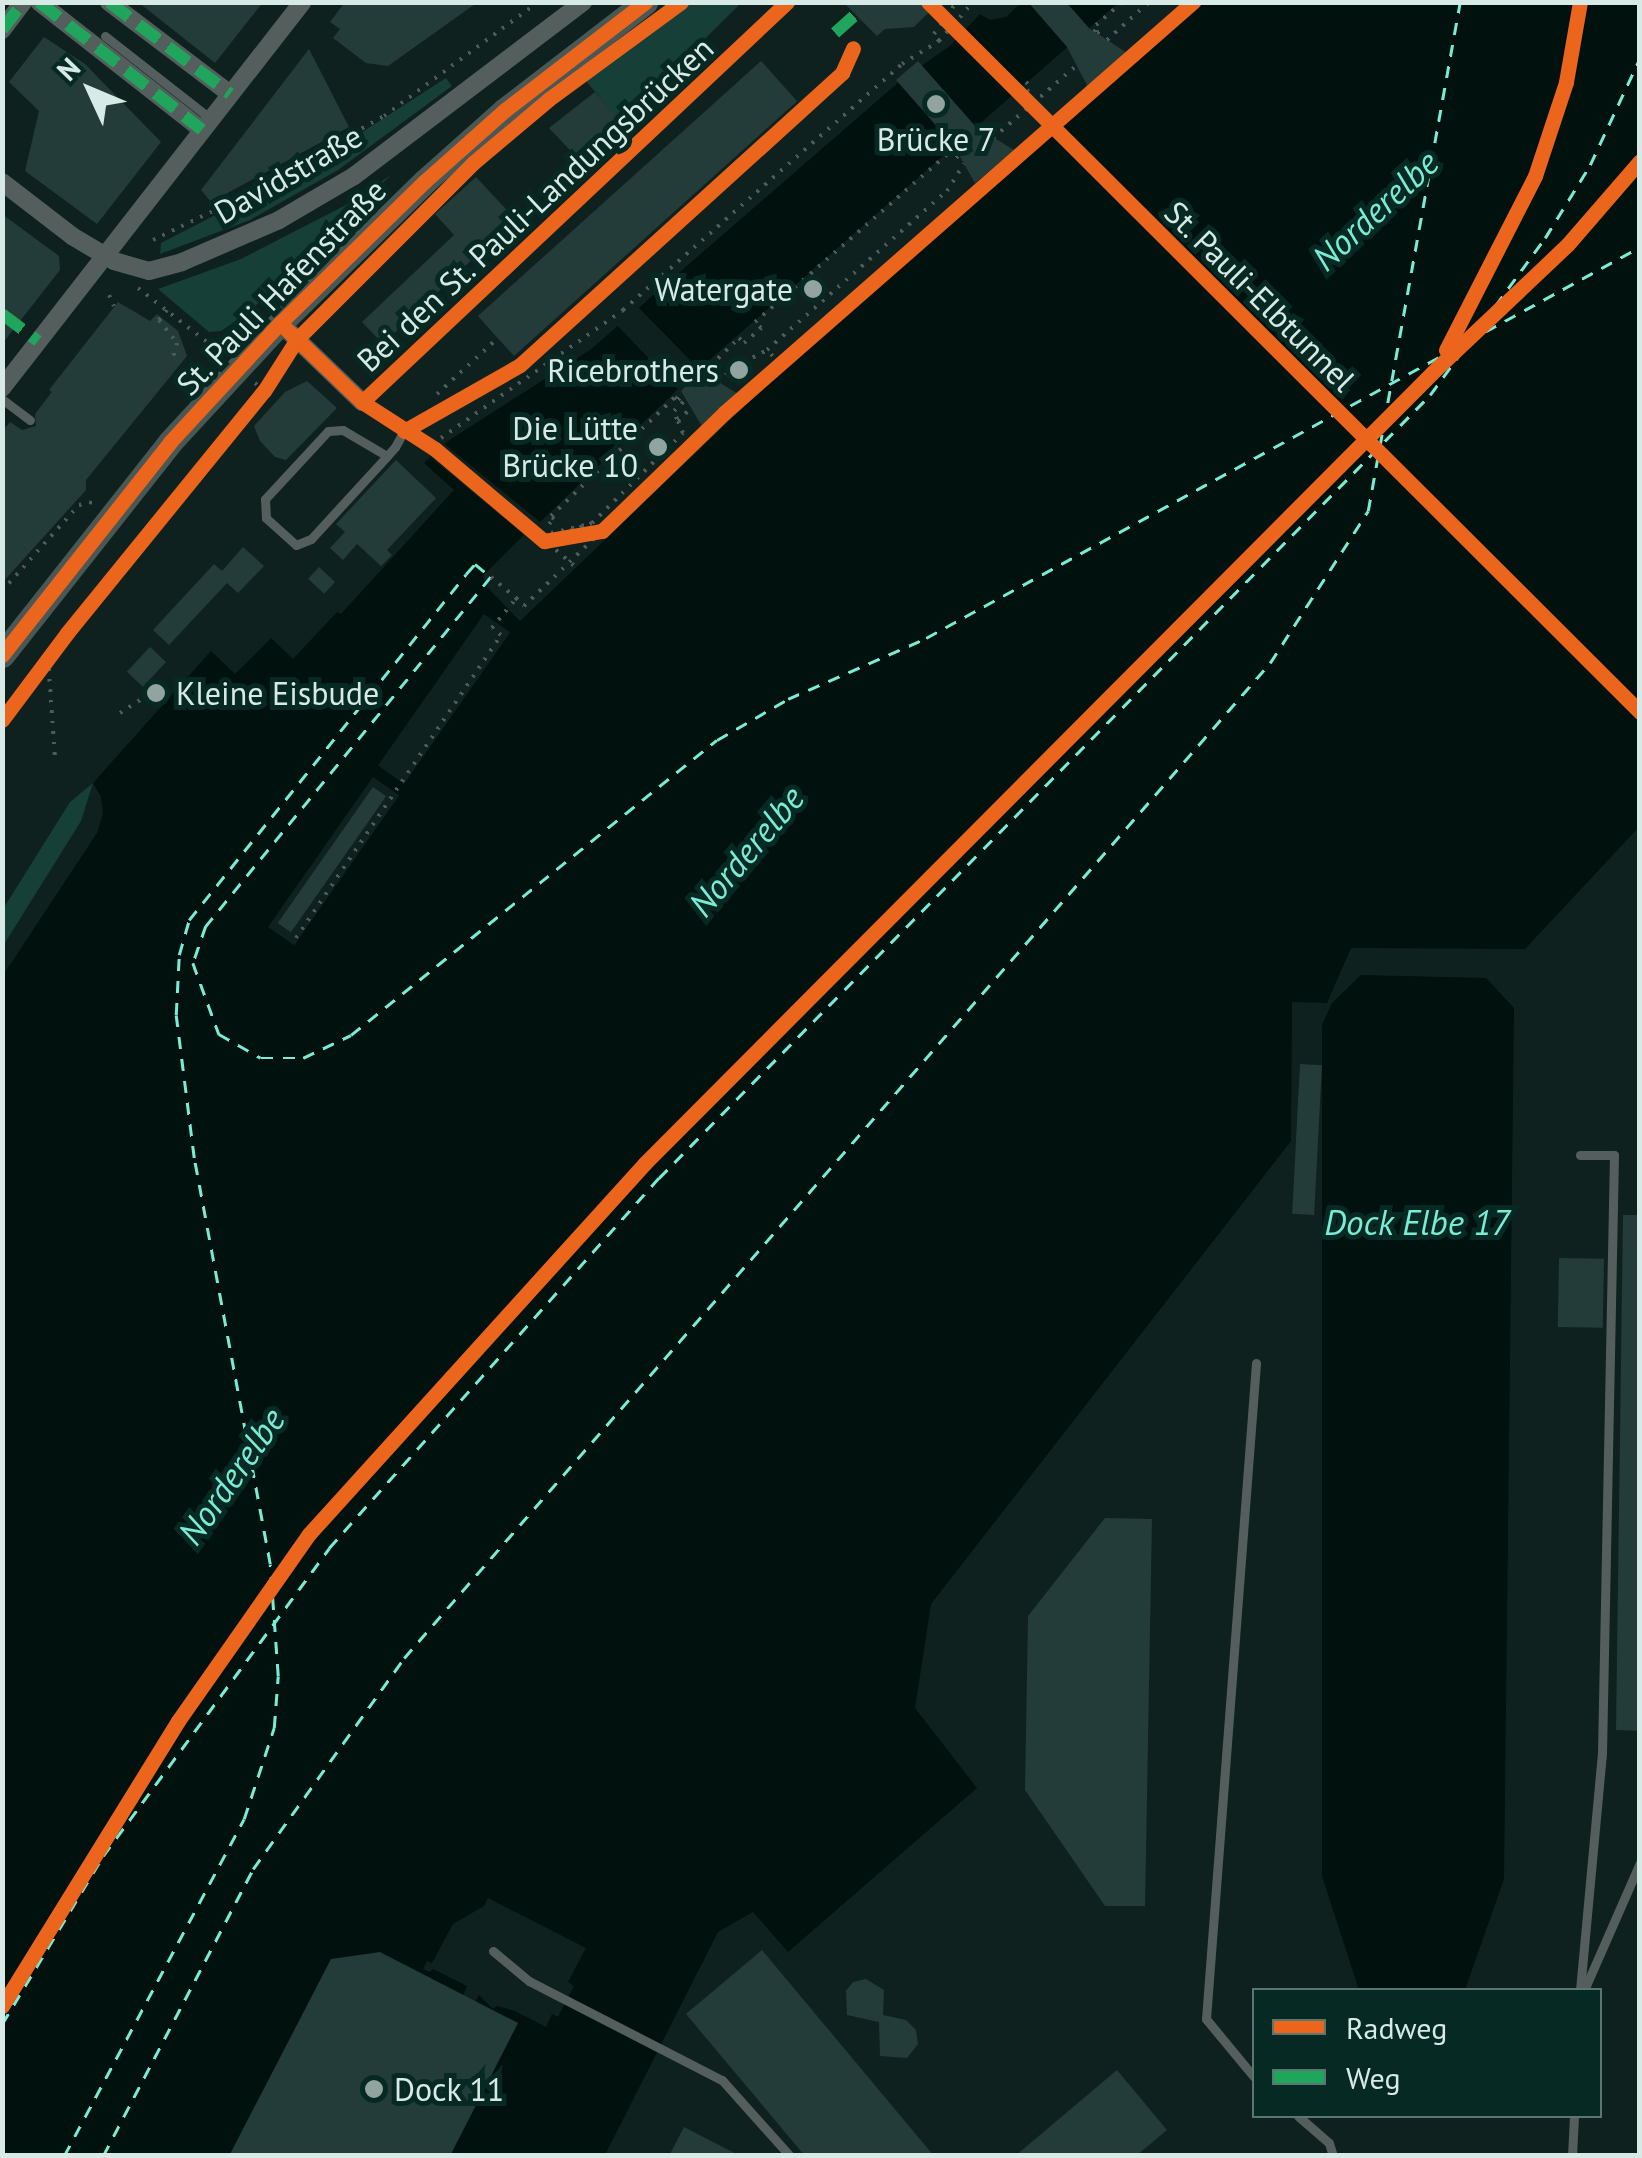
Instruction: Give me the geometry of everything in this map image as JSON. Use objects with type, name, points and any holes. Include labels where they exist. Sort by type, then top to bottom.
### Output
[{"type":"main road","name":"St. Pauli Hafenstraße","points":[[2,655],[126,495],[280,323],[478,133],[632,5]]},
{"type":"street","points":[[2,30],[24,2]]},
{"type":"street","points":[[39,2],[206,124]]},
{"type":"street","points":[[109,2],[230,94]]},
{"type":"street","points":[[2,388],[303,2]]},
{"type":"street","name":"Davidstraße","points":[[2,182],[104,256],[140,270],[160,269],[279,220],[411,136],[583,2]]},
{"type":"street","name":"Bei den St. Pauli-Landungsbrücken","points":[[280,323],[362,402]]},
{"type":"lane","name":"Bei den St. Pauli-Landungsbrücken","points":[[540,537],[435,450],[362,402],[787,2]]},
{"type":"lane","points":[[104,36],[206,124]]},
{"type":"lane","points":[[387,456],[342,430],[328,432],[265,499],[266,518],[296,545],[311,540],[387,456],[404,431],[520,365],[842,73],[853,48]]},
{"type":"lane","points":[[2,399],[30,420]]},
{"type":"lane","points":[[1580,1155],[1614,1155],[1602,1753],[1582,1988]]},
{"type":"lane","points":[[1252,2075],[1206,2019],[1256,1363]]},
{"type":"lane","points":[[1583,1988],[1640,1862]]},
{"type":"lane","points":[[493,1952],[529,1981],[722,2080],[790,2156]]},
{"type":"lane","points":[[1300,2118],[1329,2144],[1334,2156]]},
{"type":"lane","points":[[1572,2156],[1574,2118]]},
{"type":"path","points":[[147,254],[152,240],[233,201],[384,116],[538,2]]},
{"type":"path","points":[[928,2],[961,39]]},
{"type":"path","points":[[939,40],[934,34],[956,2]]},
{"type":"path","points":[[435,450],[438,441],[624,312],[902,64],[939,40],[973,2]]},
{"type":"path","points":[[1098,32],[1096,25],[1122,2]]},
{"type":"path","points":[[1107,40],[1149,2]]},
{"type":"path","points":[[491,577],[524,606],[780,364],[998,172],[1056,128],[1193,2]]},
{"type":"path","points":[[902,64],[908,70]]},
{"type":"path","points":[[993,138],[1077,65]]},
{"type":"path","points":[[1002,79],[1056,128]]},
{"type":"path","points":[[1048,114],[1056,128]]},
{"type":"path","points":[[703,372],[738,338],[744,344],[754,336],[761,328],[755,322],[952,151],[957,155]]},
{"type":"path","points":[[718,382],[734,367],[767,350],[806,316],[947,191],[964,164]]},
{"type":"path","points":[[136,283],[225,356]]},
{"type":"path","points":[[109,295],[114,306]]},
{"type":"path","points":[[167,310],[159,320],[177,343],[172,360]]},
{"type":"path","points":[[404,431],[426,404],[498,338]]},
{"type":"path","points":[[771,354],[780,364]]},
{"type":"path","points":[[252,380],[264,391]]},
{"type":"path","points":[[549,525],[554,519],[551,516],[675,397],[685,397],[674,412],[683,433],[592,523],[552,535]]},
{"type":"path","points":[[678,421],[691,408]]},
{"type":"path","points":[[2,590],[79,506],[126,495]]},
{"type":"path","points":[[540,537],[602,531]]},
{"type":"path","points":[[551,546],[576,568]]},
{"type":"path","points":[[296,938],[502,635],[492,628],[516,598]]},
{"type":"path","points":[[48,658],[55,759]]},
{"type":"path","points":[[120,713],[151,693]]},
{"type":"green space","points":[[689,3],[739,5],[621,122],[586,81]]},
{"type":"green space","points":[[446,78],[452,86],[338,170],[250,220],[160,254],[161,243],[308,167]]},
{"type":"green space","points":[[391,175],[250,311],[221,331],[209,332],[158,289],[241,259],[344,206]]},
{"type":"green space","points":[[93,783],[81,821],[3,946],[3,909],[70,802]]},
{"type":"water","name":"Norderelbe","points":[[1022,2],[1639,3],[1639,827],[1525,949],[1351,948],[1327,1003],[1292,1002],[1291,1141],[931,1604],[915,1708],[977,1788],[788,1952],[753,1912],[718,1932],[605,2155],[3,2155],[2,977],[97,833],[103,814],[101,797],[93,783],[211,651],[235,674],[271,638],[293,659],[337,612],[341,614],[454,490],[424,463],[448,441],[590,350],[900,81],[950,46],[980,14],[990,20],[1006,17]]},
{"type":"water","name":"Dock Elbe 17","points":[[1361,975],[1486,978],[1514,1008],[1504,1879],[1466,1988],[1358,1988],[1322,1876],[1322,1025],[1332,1003]]},
{"type":"pier","points":[[1118,3],[1201,3],[785,368],[520,621],[486,586],[483,576],[524,535],[429,456],[442,442],[540,522],[678,389],[616,324],[636,305],[699,369]]},
{"type":"pier","points":[[484,614],[510,632],[404,784],[378,766]]},
{"type":"pier","points":[[373,777],[399,795],[294,945],[268,927]]},
{"type":"pier","points":[[488,1898],[586,1948],[568,1982],[574,1986],[558,2017],[552,2014],[546,2027],[515,2011],[497,2006],[493,2009],[479,1995],[475,2002],[463,1996],[467,1986],[433,1969],[423,1969],[427,1961],[432,1963],[453,1924],[484,1906]]},
{"type":"building","points":[[138,2],[263,2],[215,63]]},
{"type":"building","points":[[345,2],[478,2],[388,66],[366,63],[333,38],[340,29],[330,22]]},
{"type":"building","points":[[843,2],[939,2],[914,27],[885,29],[877,36]]},
{"type":"building","points":[[1028,2],[1066,2],[1089,28],[1127,53],[1088,87],[1067,47]]},
{"type":"building","points":[[44,37],[85,64],[161,142],[97,224],[25,171],[39,111],[9,82]]},
{"type":"building","points":[[309,49],[349,127],[211,202],[201,190]]},
{"type":"building","points":[[761,61],[797,101],[514,356],[478,316]]},
{"type":"building","name":"Brücke 7","points":[[918,61],[976,127],[1014,150],[975,183],[954,146],[896,80]]},
{"type":"building","points":[[595,92],[621,121],[615,127],[624,137],[586,167],[549,128]]},
{"type":"building","points":[[476,177],[515,219],[383,344],[362,322],[454,235],[435,214]]},
{"type":"building","points":[[2,214],[59,256],[60,270],[2,344]]},
{"type":"building","points":[[118,302],[150,321],[157,314],[178,331],[187,356],[86,480],[86,490],[2,583],[2,431],[10,422],[22,430],[36,426],[35,414],[52,392],[49,390]]},
{"type":"building","points":[[701,371],[738,394],[703,428],[681,391]]},
{"type":"building","points":[[307,381],[337,408],[286,460],[275,457],[260,441],[254,426],[285,392]]},
{"type":"building","points":[[396,460],[436,498],[387,550],[392,555],[381,566],[357,544],[343,560],[330,548],[345,532],[336,524]]},
{"type":"building","points":[[243,547],[264,566],[238,593],[227,583],[169,645],[153,630],[214,564],[222,571]]},
{"type":"building","points":[[319,567],[335,582],[324,594],[308,579]]},
{"type":"building","points":[[150,647],[166,662],[143,687],[127,672]]},
{"type":"building","points":[[373,787],[386,796],[291,932],[278,923]]},
{"type":"building","points":[[1300,1064],[1322,1065],[1314,1215],[1292,1214]]},
{"type":"building","points":[[1623,1215],[1640,1215],[1640,1731],[1616,1730]]},
{"type":"building","points":[[1559,1258],[1604,1259],[1603,1328],[1558,1327]]},
{"type":"building","points":[[1105,1518],[1152,1519],[1145,1906],[1105,1906],[1025,1790],[1028,1616]]},
{"type":"building","points":[[762,1950],[934,2156],[805,2156],[686,2014]]},
{"type":"building","name":"Dock 11","points":[[380,1952],[518,2023],[450,2156],[229,2156],[331,1959]]},
{"type":"building","points":[[866,1979],[884,1990],[883,2015],[906,2020],[916,2030],[918,2044],[907,2058],[880,2056],[879,2022],[847,2015],[846,1991],[853,1982]]},
{"type":"building","points":[[1117,2070],[1167,2130],[1136,2156],[1015,2156]]},
{"type":"building","points":[[684,2127],[740,2156],[669,2156]]},
{"type":"ferry route","points":[[103,2156],[253,1869],[404,1658],[1270,663],[1368,511],[1460,2]]},
{"type":"ferry route","points":[[1440,362],[1535,176],[1566,82],[1580,2]]},
{"type":"ferry route","points":[[2,2024],[103,1856],[329,1548],[659,1178],[1430,395],[1545,238],[1590,165],[1640,58]]},
{"type":"ferry route","points":[[1485,323],[1568,244],[1640,161]]},
{"type":"ferry route","points":[[64,2156],[244,1819],[274,1728],[278,1676],[270,1564],[194,1158],[176,1015],[179,955],[189,920],[466,574],[475,564],[491,577],[206,926],[193,963],[219,1034],[261,1058],[303,1058],[351,1035],[717,740],[788,699],[926,638],[1640,247]]},
{"type":"ferry route","points":[[2,2006],[178,1721],[309,1534],[645,1163],[1457,349]]},
{"type":"marked path","points":[[2,30],[23,2]]},
{"type":"marked path","points":[[39,2],[202,130]]},
{"type":"marked path","points":[[109,2],[230,94]]},
{"type":"marked path","points":[[835,33],[857,13]]},
{"type":"marked path","points":[[2,314],[38,341]]},
{"type":"cycle path","points":[[2,655],[170,442],[280,323],[425,181],[505,110],[645,2]]},
{"type":"cycle path","points":[[2,720],[67,633],[264,391],[297,339],[473,163],[549,99],[681,2]]},
{"type":"cycle path","points":[[362,402],[787,2]]},
{"type":"cycle path","name":"St. Pauli-Elbtunnel","points":[[928,2],[1640,712]]},
{"type":"cycle path","points":[[280,323],[362,402],[435,449],[544,541],[602,531],[724,413],[1193,2]]},
{"type":"cycle path","points":[[1446,350],[1535,176],[1566,82],[1580,2]]},
{"type":"cycle path","points":[[404,431],[520,365],[842,73],[853,48]]},
{"type":"cycle path","points":[[2,2006],[178,1721],[309,1534],[645,1163],[1437,368],[1568,244],[1640,161]]},
{"type":"place","name":"Brücke 7","points":[[936,104]]},
{"type":"place","name":"Watergate","points":[[813,289]]},
{"type":"place","name":"Ricebrothers","points":[[739,370]]},
{"type":"place","name":"Die Lütte Brücke 10","points":[[658,447]]},
{"type":"place","name":"Kleine Eisbude","points":[[156,693]]},
{"type":"place","name":"Dock 11","points":[[374,2089]]}]
